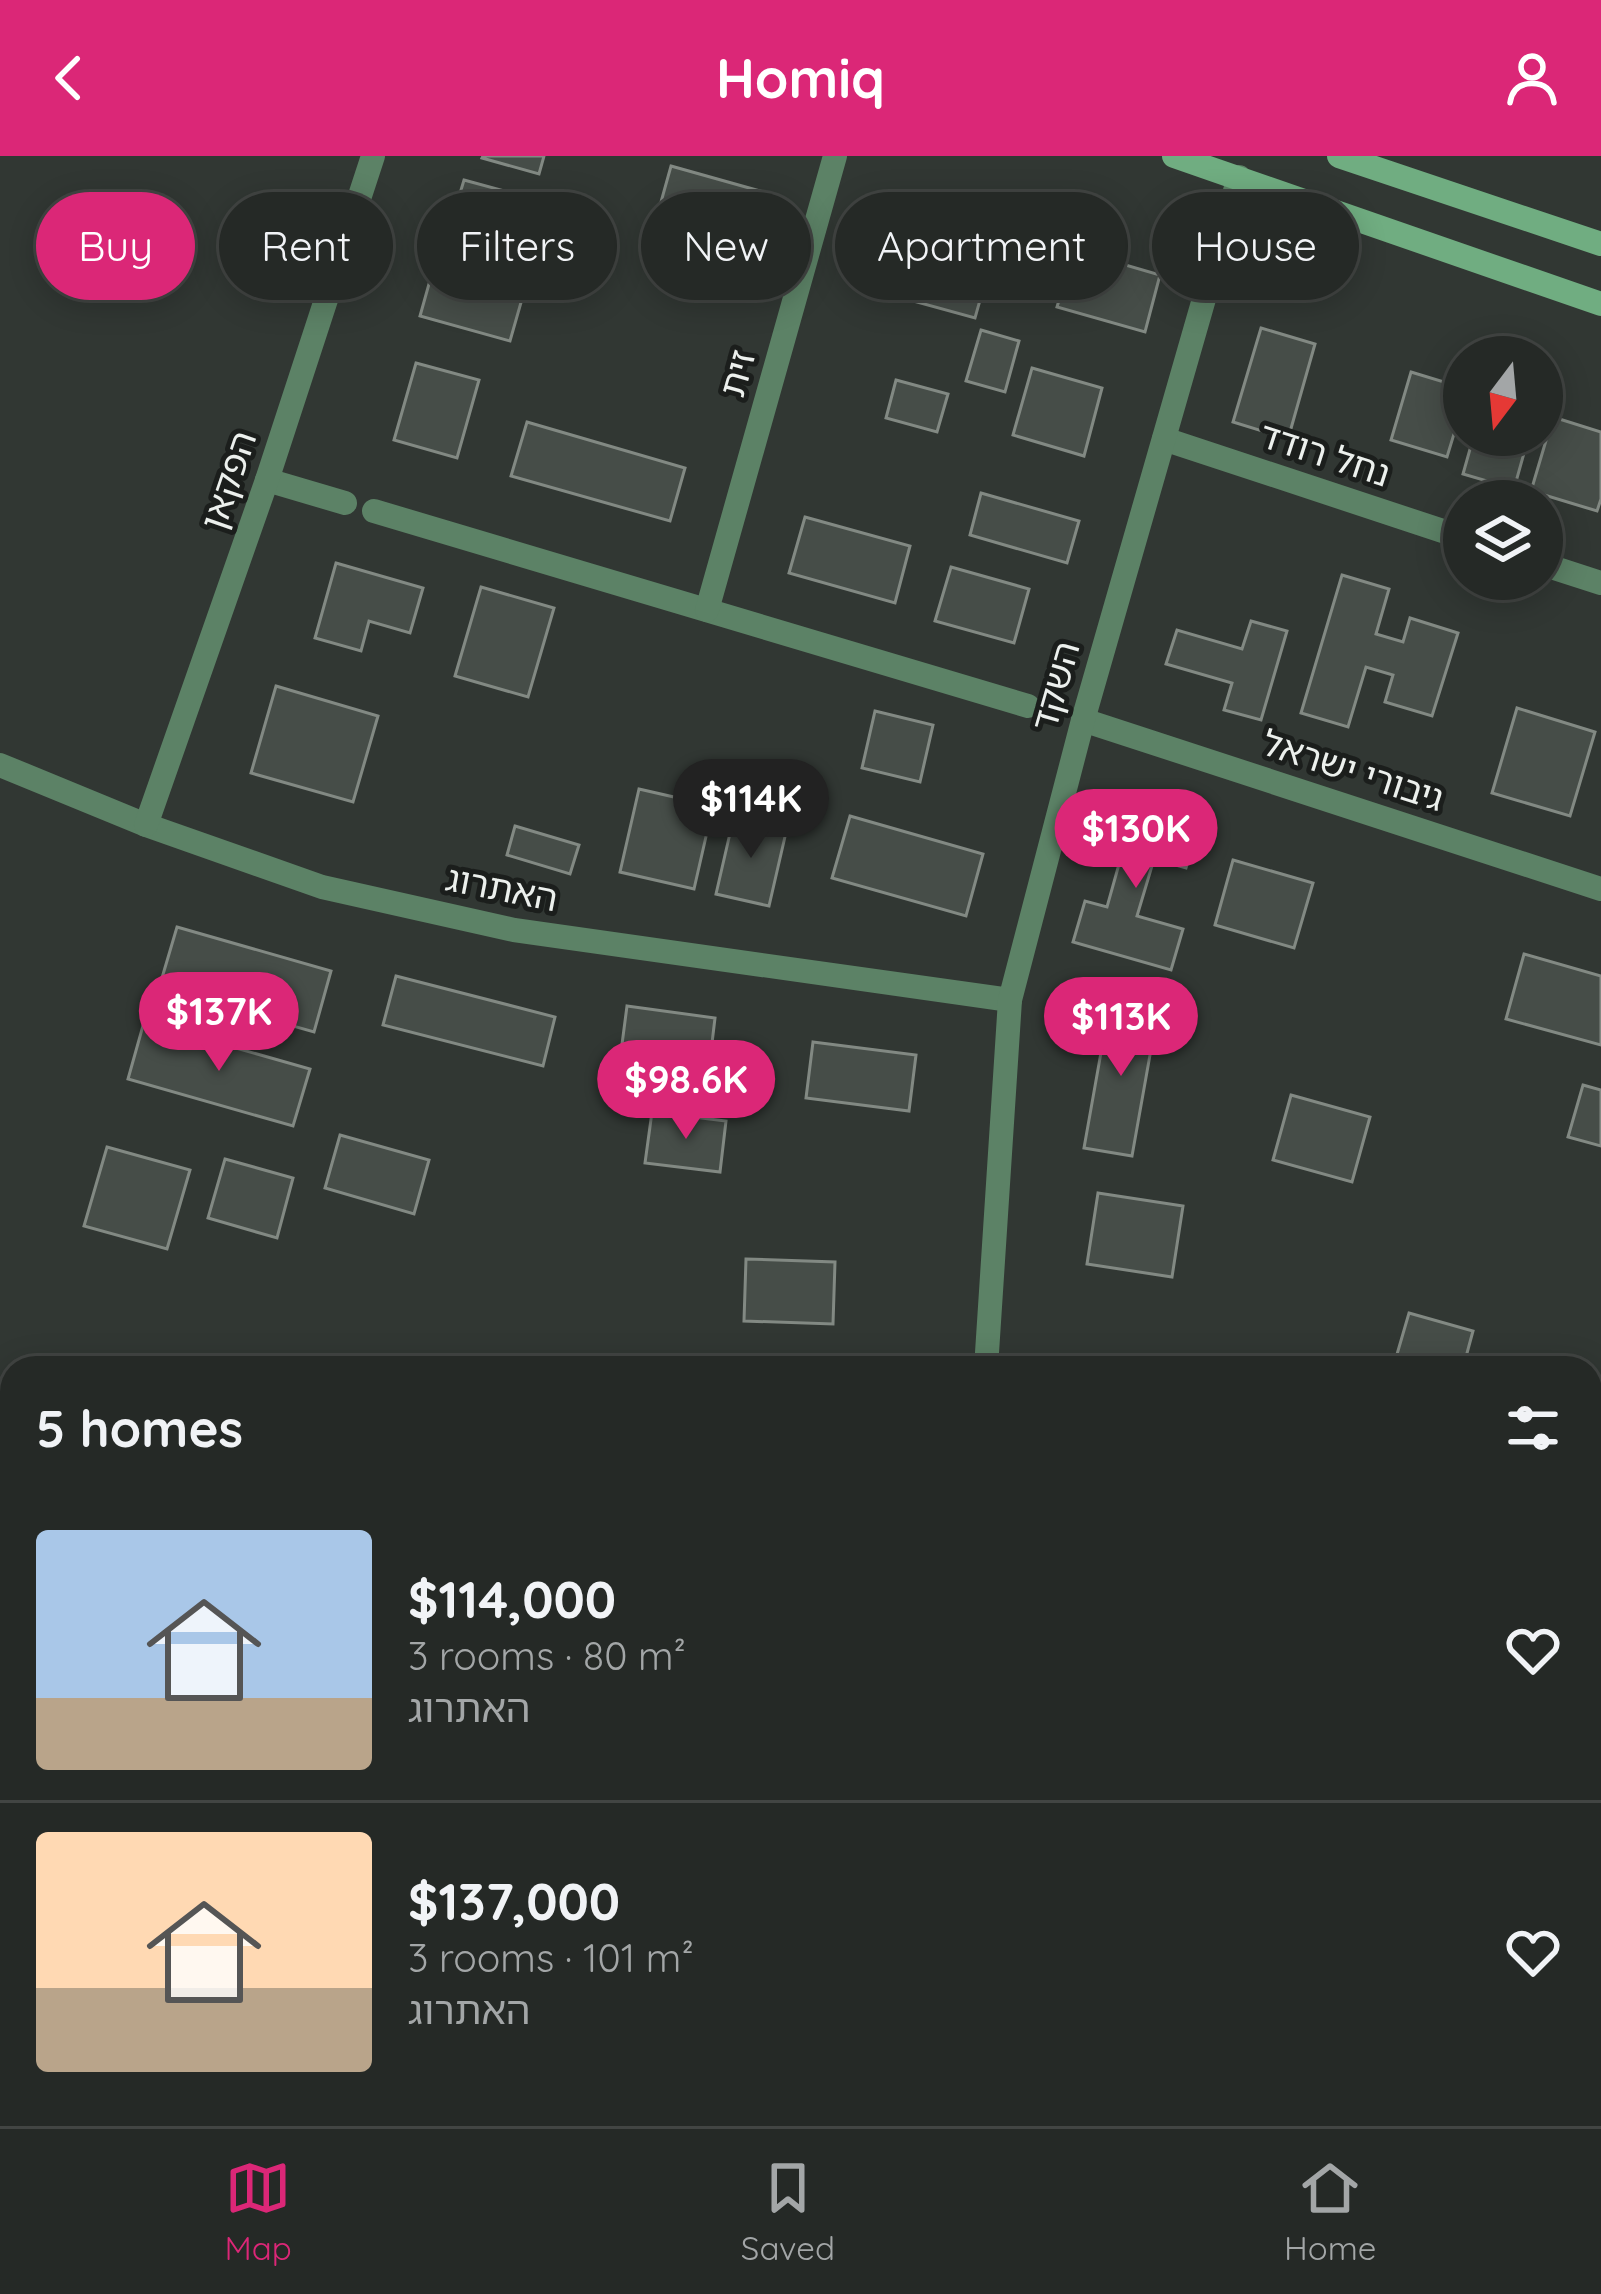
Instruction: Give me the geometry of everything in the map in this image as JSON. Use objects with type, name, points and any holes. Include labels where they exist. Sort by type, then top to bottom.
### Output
[{"type":"street","name":"הפקאן","points":[[146,825],[267,480],[373,156]]},
{"type":"street","name":"זית","points":[[707,610],[835,156]]},
{"type":"street","points":[[1174,156],[1601,304]]},
{"type":"street","points":[[1339,156],[1601,244]]},
{"type":"street","name":"השקד","points":[[987,1356],[1010,1000],[1082,720],[1239,177]]},
{"type":"street","name":"נחל רודד","points":[[1164,439],[1443,531]]},
{"type":"street","points":[[267,480],[345,503]]},
{"type":"street","points":[[374,511],[1028,706]]},
{"type":"street","points":[[1563,571],[1601,583]]},
{"type":"street","name":"גיבורי ישראל","points":[[1082,720],[1601,889]]},
{"type":"street","name":"האתרוג","points":[[0,765],[146,825],[322,887],[514,930],[1010,1000]]},
{"type":"building","points":[[483,156],[544,156],[539,174]]},
{"type":"building","points":[[671,166],[763,192],[664,192]]},
{"type":"building","points":[[464,180],[508,192],[460,192]]},
{"type":"building","points":[[1128,266],[1152,273],[1153,300],[1145,332],[1057,307],[1059,300],[1128,300]]},
{"type":"building","points":[[424,300],[522,300],[510,341],[420,316]]},
{"type":"building","points":[[909,300],[980,300],[975,318]]},
{"type":"building","points":[[1261,328],[1315,344],[1288,439],[1233,422]]},
{"type":"building","points":[[981,330],[1019,341],[1005,392],[966,381]]},
{"type":"building","points":[[416,363],[479,380],[457,458],[394,440]]},
{"type":"building","points":[[1032,368],[1102,388],[1084,456],[1013,435]]},
{"type":"building","points":[[1411,372],[1443,382],[1443,456],[1391,440]]},
{"type":"building","points":[[896,380],[948,394],[937,432],[886,418]]},
{"type":"building","points":[[1563,420],[1601,432],[1597,511],[1563,501],[1563,480],[1534,480],[1541,456],[1563,456]]},
{"type":"building","points":[[527,422],[685,468],[670,521],[511,476]]},
{"type":"building","points":[[1468,456],[1523,456],[1516,480],[1483,480],[1463,474]]},
{"type":"building","points":[[981,493],[1079,521],[1067,563],[970,535]]},
{"type":"building","points":[[805,517],[910,546],[895,603],[789,573]]},
{"type":"building","points":[[336,563],[423,588],[410,633],[369,621],[361,651],[315,638]]},
{"type":"building","points":[[951,567],[1029,589],[1014,643],[935,621]]},
{"type":"building","points":[[1342,575],[1389,589],[1376,634],[1403,642],[1410,618],[1458,633],[1432,716],[1385,702],[1393,675],[1366,667],[1348,727],[1301,713]]},
{"type":"building","points":[[481,587],[554,608],[528,697],[455,676]]},
{"type":"building","points":[[1251,621],[1287,631],[1261,720],[1224,710],[1232,683],[1166,664],[1177,630],[1242,649]]},
{"type":"building","points":[[276,686],[378,716],[353,802],[251,773]]},
{"type":"building","points":[[1517,708],[1595,732],[1570,816],[1492,793]]},
{"type":"building","points":[[875,711],[933,725],[920,782],[862,768]]},
{"type":"building","points":[[639,789],[713,806],[694,889],[620,872]]},
{"type":"building","points":[[1116,807],[1197,830],[1186,868],[1154,859],[1137,916],[1183,929],[1171,970],[1073,942],[1085,901],[1107,907],[1123,850],[1105,845]]},
{"type":"building","points":[[734,816],[787,828],[769,906],[716,894]]},
{"type":"building","points":[[850,816],[983,854],[966,916],[832,878]]},
{"type":"building","points":[[515,826],[579,845],[570,874],[507,855]]},
{"type":"building","points":[[1233,860],[1313,883],[1294,948],[1215,925]]},
{"type":"building","points":[[177,927],[331,971],[314,1032],[159,988]]},
{"type":"building","points":[[1524,954],[1601,976],[1601,1045],[1506,1019]]},
{"type":"building","points":[[396,976],[555,1017],[543,1066],[383,1025]]},
{"type":"building","points":[[1110,1002],[1158,1010],[1132,1156],[1084,1148]]},
{"type":"building","points":[[627,1006],[715,1018],[707,1085],[618,1075]]},
{"type":"building","points":[[144,1022],[310,1069],[293,1126],[128,1079]]},
{"type":"building","points":[[813,1042],[916,1055],[909,1111],[806,1098]]},
{"type":"building","points":[[1583,1085],[1601,1090],[1601,1146],[1568,1137]]},
{"type":"building","points":[[1291,1095],[1370,1117],[1352,1182],[1273,1160]]},
{"type":"building","points":[[652,1112],[726,1121],[720,1172],[645,1163]]},
{"type":"building","points":[[340,1135],[429,1160],[414,1214],[325,1188]]},
{"type":"building","points":[[107,1147],[190,1170],[167,1249],[84,1226]]},
{"type":"building","points":[[225,1159],[293,1178],[277,1238],[208,1218]]},
{"type":"building","points":[[1098,1193],[1183,1206],[1172,1277],[1087,1264]]},
{"type":"building","points":[[746,1259],[835,1262],[833,1324],[744,1321]]},
{"type":"building","points":[[1409,1313],[1473,1331],[1466,1356],[1396,1356]]}]
